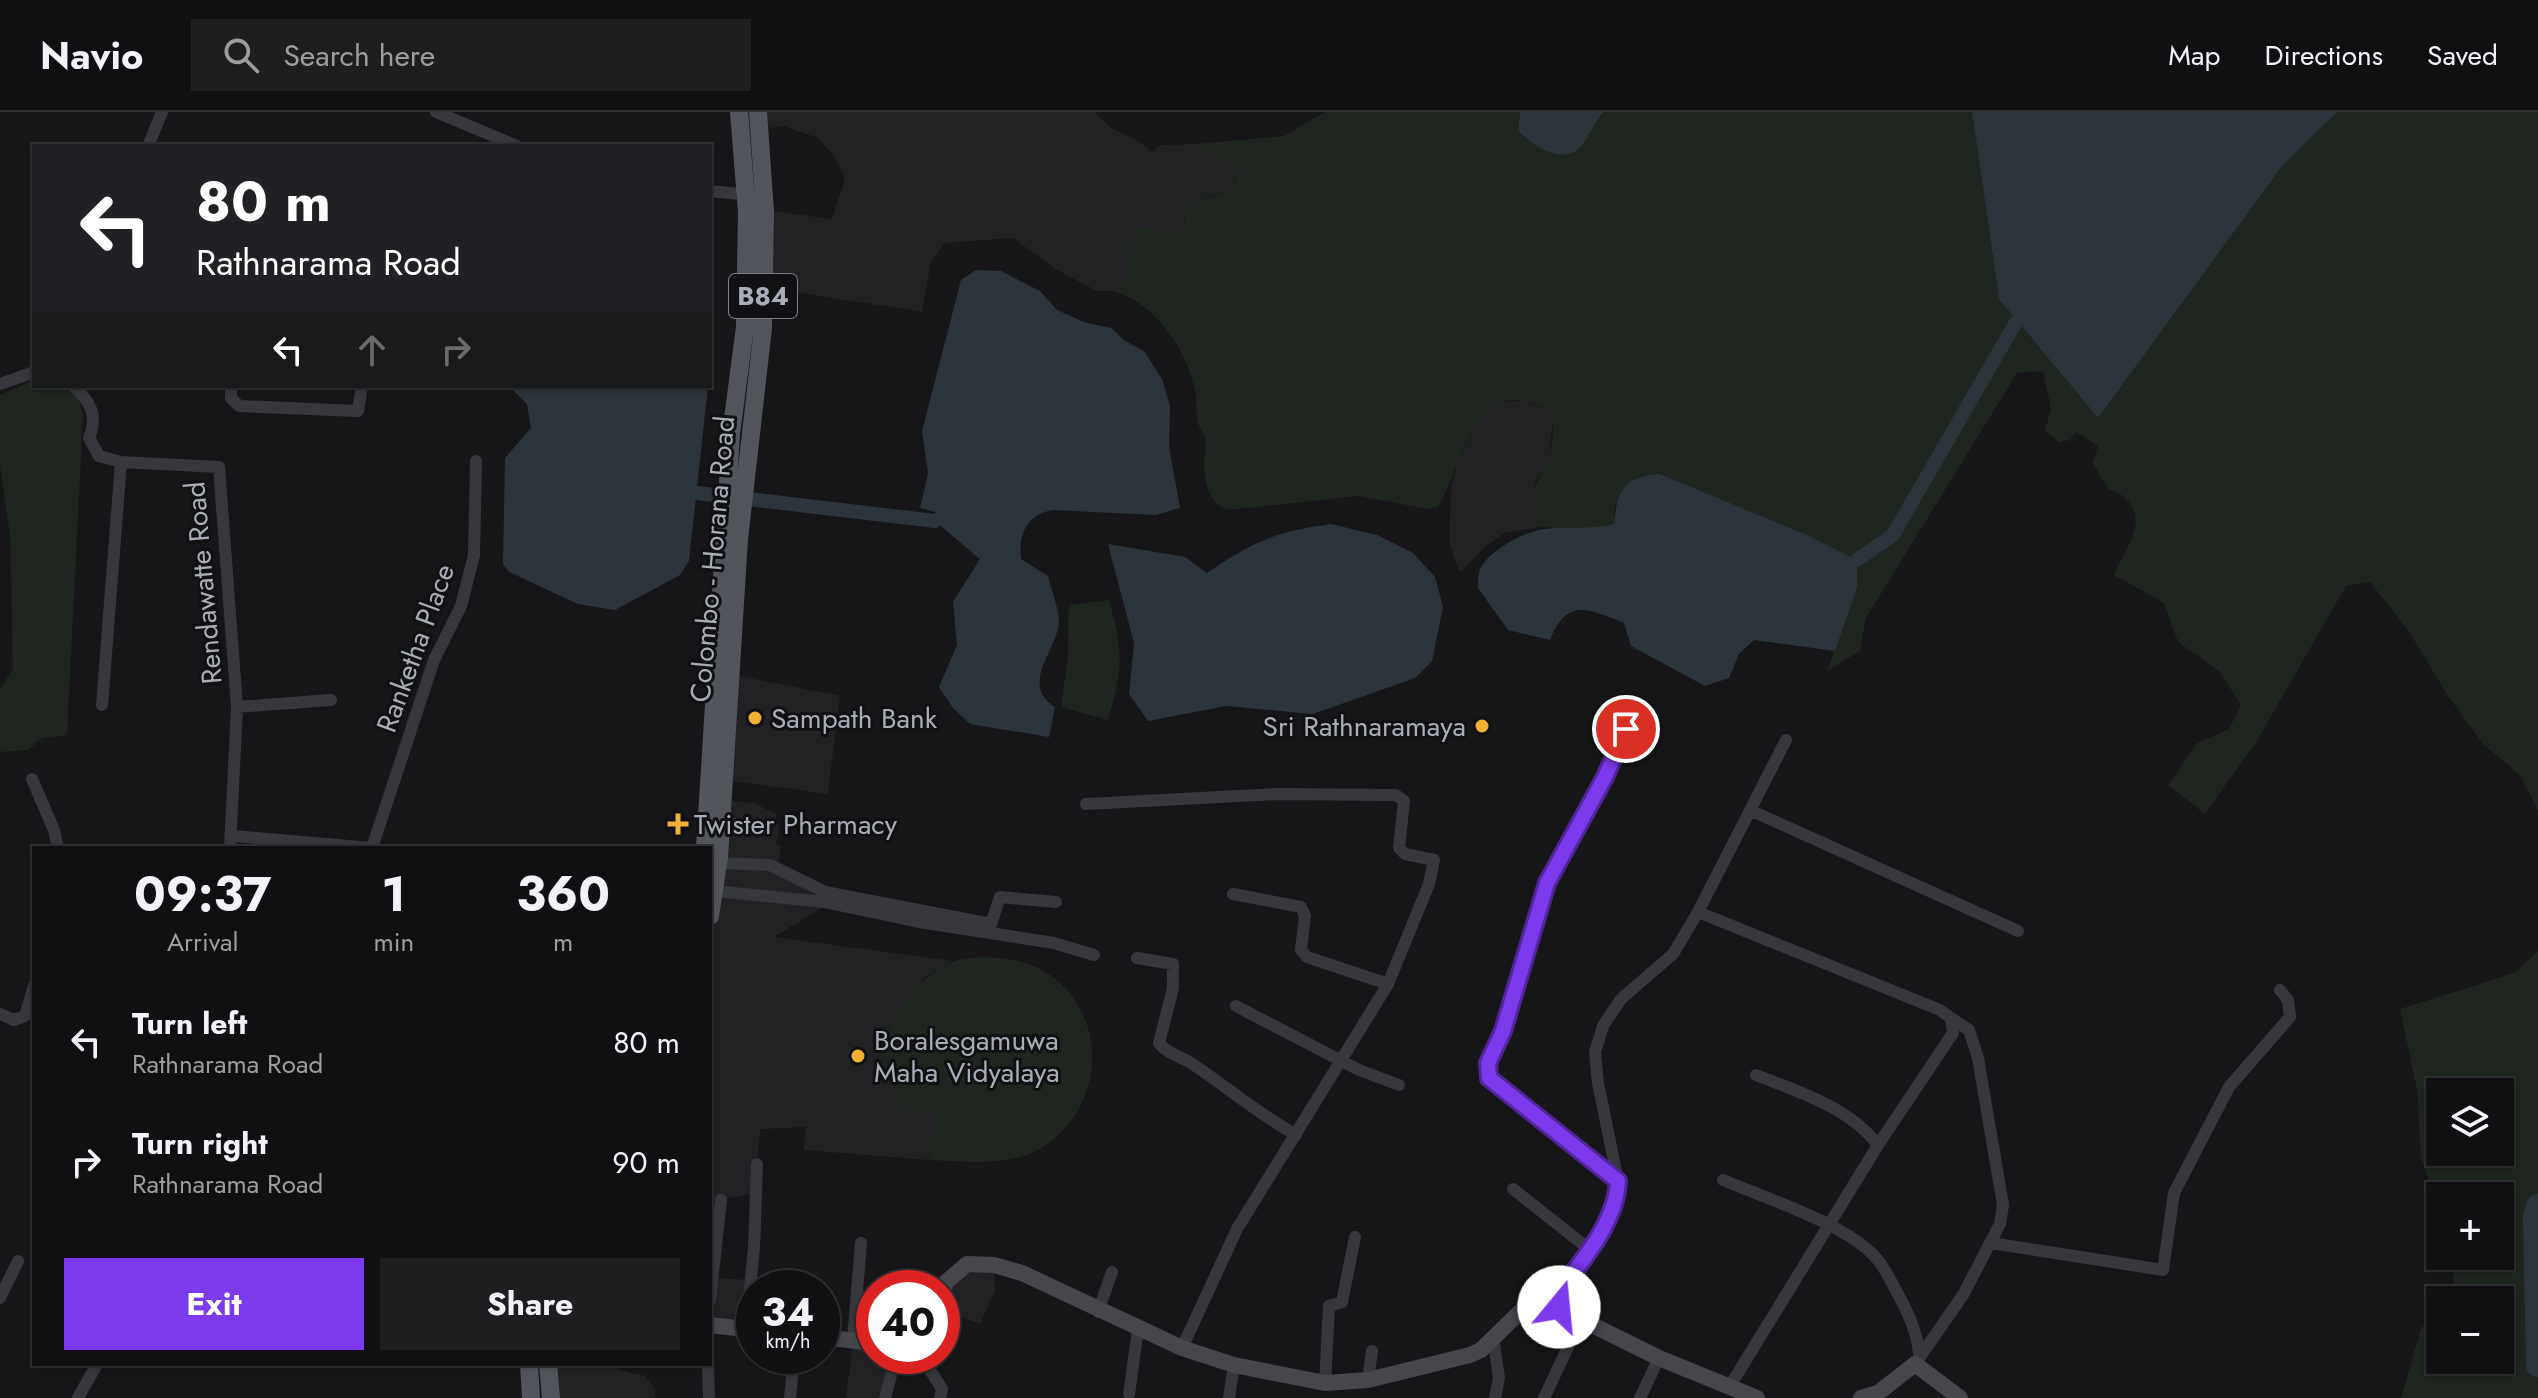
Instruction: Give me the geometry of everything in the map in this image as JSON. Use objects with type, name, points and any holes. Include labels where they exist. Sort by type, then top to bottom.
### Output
[{"type":"main road","name":"Colombo - Horana Road","points":[[737,478],[731,434],[745,327],[745,196],[739,112]]},
{"type":"main road","name":"Colombo - Horana Road","points":[[705,846],[737,478],[763,328],[764,192],[758,112]]},
{"type":"main road","name":"Colombo - Horana Road","points":[[712,904],[717,863],[734,515]]},
{"type":"main road","points":[[529,1366],[531,1398]]},
{"type":"main road","points":[[548,1366],[551,1398]]},
{"type":"street","points":[[149,144],[162,112]]},
{"type":"street","points":[[436,112],[512,144]]},
{"type":"street","points":[[712,191],[745,196],[764,192]]},
{"type":"street","points":[[0,384],[32,373]]},
{"type":"street","points":[[76,388],[89,401],[95,421],[89,438],[99,456],[121,462],[102,705]]},
{"type":"street","points":[[231,388],[231,398],[239,406],[358,411],[362,388]]},
{"type":"street","name":"Ranketha Place","points":[[373,846],[434,660],[461,606],[474,555],[476,461]]},
{"type":"street","name":"Rendawatte Road","points":[[121,462],[219,467],[237,707],[231,842]]},
{"type":"street","points":[[237,707],[331,700]]},
{"type":"street","points":[[1618,1181],[1489,1078],[1488,1063],[1503,1031],[1547,883],[1605,777],[1626,729]]},
{"type":"street","points":[[1550,1304],[1617,1203],[1618,1181],[1595,1052],[1603,1026],[1621,999],[1673,954],[1752,811],[1786,740]]},
{"type":"street","points":[[32,779],[58,846]]},
{"type":"street","points":[[1086,804],[1277,794],[1396,795],[1404,801],[1405,813],[1399,848],[1405,854],[1434,860],[1429,884],[1388,984],[1237,1229],[1182,1348]]},
{"type":"street","points":[[1752,811],[2018,931]]},
{"type":"street","points":[[231,842],[325,846]]},
{"type":"street","points":[[717,863],[770,865],[825,892],[991,924],[1000,897],[1056,902]]},
{"type":"street","points":[[714,891],[824,902],[919,922],[1054,943],[1094,955]]},
{"type":"street","points":[[1233,894],[1301,907],[1305,916],[1301,950],[1307,957],[1388,984]]},
{"type":"street","points":[[1698,912],[1951,1018],[1969,1030],[1980,1072],[2003,1205],[2000,1224],[1963,1295],[1917,1359],[1878,1393],[1861,1398]]},
{"type":"street","points":[[1137,958],[1173,964],[1173,988],[1159,1043],[1164,1049],[1191,1063],[1232,1096],[1296,1135]]},
{"type":"street","points":[[1991,1243],[2163,1270],[2174,1193],[2229,1087],[2290,1017],[2288,1000],[2280,990]]},
{"type":"street","points":[[0,1014],[14,1020],[25,1016],[32,993]]},
{"type":"street","points":[[1236,1006],[1339,1060],[1399,1085]]},
{"type":"street","points":[[1730,1386],[1878,1145],[1953,1033],[1951,1018]]},
{"type":"street","points":[[1756,1075],[1821,1101],[1866,1129],[1878,1145]]},
{"type":"street","points":[[753,1270],[757,1164]]},
{"type":"street","points":[[1723,1180],[1831,1226],[1877,1259],[1917,1336],[1917,1359],[1960,1398]]},
{"type":"street","points":[[1513,1189],[1589,1249]]},
{"type":"street","points":[[712,1282],[721,1200]]},
{"type":"street","points":[[1333,1388],[1329,1306],[1342,1302],[1355,1237]]},
{"type":"street","points":[[853,1340],[861,1243]]},
{"type":"street","points":[[0,1298],[18,1261]]},
{"type":"street","points":[[960,1270],[967,1264],[994,1265],[1022,1273],[1098,1312],[1182,1348],[1234,1365],[1333,1388],[1444,1365],[1481,1350],[1523,1309],[1550,1304],[1582,1317],[1659,1358],[1757,1398]]},
{"type":"street","points":[[1098,1312],[1112,1272]]},
{"type":"street","points":[[1544,1398],[1582,1317]]},
{"type":"street","points":[[712,1325],[736,1328]]},
{"type":"street","points":[[1129,1394],[1138,1330]]},
{"type":"street","points":[[1493,1337],[1499,1378],[1495,1398]]},
{"type":"street","points":[[840,1339],[856,1340]]},
{"type":"street","points":[[1368,1380],[1372,1351]]},
{"type":"street","points":[[1640,1398],[1659,1358]]},
{"type":"street","points":[[1229,1398],[1234,1365]]},
{"type":"street","points":[[78,1398],[96,1366]]},
{"type":"street","points":[[708,1366],[709,1398]]},
{"type":"street","points":[[790,1398],[792,1374]]},
{"type":"street","points":[[885,1398],[891,1374]]},
{"type":"street","points":[[932,1374],[942,1389],[940,1398]]},
{"type":"shaded area","points":[[742,112],[1094,112],[1111,128],[1135,139],[1152,152],[1161,145],[1197,144],[1237,169],[1237,177],[1230,189],[1198,200],[1186,215],[1178,235],[1139,226],[1125,243],[1127,277],[1114,291],[1097,291],[1057,270],[1013,238],[945,243],[931,261],[922,312],[751,285],[748,208],[832,219],[845,179],[836,159],[818,138],[783,126],[742,132]]},
{"type":"shaded area","points":[[1325,112],[1520,112],[1518,130],[1542,146],[1568,153],[1583,143],[1604,112],[1972,112],[1999,299],[2098,418],[2283,165],[2337,112],[2538,112],[2538,810],[2519,774],[2484,745],[2448,696],[2408,630],[2370,582],[2346,586],[2258,739],[2205,814],[2168,785],[2196,744],[2229,729],[2241,705],[2219,671],[2178,642],[2164,603],[2114,575],[2133,536],[2136,516],[2125,498],[2108,489],[2093,463],[2098,446],[2076,432],[2070,440],[2059,442],[2045,430],[2051,409],[2043,371],[2017,373],[1866,618],[1860,651],[1827,671],[1857,588],[1857,560],[1807,535],[1660,474],[1615,504],[1614,524],[1587,530],[1541,527],[1530,507],[1551,448],[1553,426],[1547,412],[1535,404],[1515,400],[1498,405],[1484,416],[1472,433],[1438,507],[1428,509],[1358,496],[1227,510],[1218,504],[1207,488],[1206,437],[1198,422],[1192,379],[1178,347],[1144,307],[1114,291],[1127,277],[1125,243],[1139,226],[1178,235],[1191,205],[1233,185],[1237,169],[1197,144],[1284,136]]},
{"type":"shaded area","points":[[1520,112],[1604,112],[1576,151],[1559,154],[1540,148],[1518,130]]},
{"type":"shaded area","points":[[1972,112],[2337,112],[2283,165],[2098,418],[1999,299]]},
{"type":"shaded area","points":[[976,270],[1001,271],[1040,291],[1057,310],[1084,322],[1111,328],[1125,341],[1144,351],[1162,379],[1170,406],[1169,447],[1180,508],[1156,515],[1052,510],[1036,516],[1023,534],[1021,559],[1048,576],[1059,620],[1040,677],[1040,688],[1045,698],[1055,707],[1049,737],[970,724],[953,708],[939,687],[957,645],[953,602],[980,559],[935,521],[935,512],[920,508],[928,473],[922,431],[961,280]]},
{"type":"shaded area","points":[[32,381],[32,388],[71,388],[78,396],[83,416],[67,735],[42,738],[28,750],[0,752],[0,689],[13,669],[10,536],[0,465],[0,395]]},
{"type":"shaded area","points":[[511,388],[708,388],[689,561],[680,575],[615,610],[578,604],[509,572],[503,564],[505,458],[531,428],[527,404]]},
{"type":"shaded area","points":[[1523,400],[1545,409],[1553,421],[1548,461],[1536,481],[1530,507],[1541,527],[1505,533],[1484,547],[1460,573],[1449,543],[1451,487],[1459,459],[1481,417],[1501,402]]},
{"type":"shaded area","points":[[1660,474],[1807,535],[1857,560],[1857,588],[1835,651],[1754,640],[1739,654],[1729,678],[1705,686],[1631,646],[1624,623],[1600,614],[1580,610],[1571,612],[1557,626],[1550,640],[1508,630],[1478,588],[1480,569],[1491,555],[1517,538],[1536,531],[1614,524],[1617,502],[1625,487],[1638,478]]},
{"type":"shaded area","points":[[1331,524],[1377,535],[1413,553],[1435,577],[1443,607],[1432,661],[1415,678],[1313,714],[1226,706],[1148,721],[1129,694],[1134,643],[1108,544],[1185,557],[1207,573],[1265,540]]},
{"type":"shaded area","points":[[1109,600],[1120,660],[1108,720],[1061,707],[1068,654],[1069,605]]},
{"type":"shaded area","points":[[714,671],[840,696],[828,794],[710,778]]},
{"type":"shaded area","points":[[708,799],[753,803],[775,813],[779,829],[776,844],[781,846],[778,868],[825,892],[823,907],[774,937],[953,961],[923,978],[939,1113],[928,1160],[804,1150],[806,1127],[760,1129],[755,1193],[712,1199],[712,846],[708,846]]},
{"type":"shaded area","points":[[2538,951],[2538,1398],[2401,1398],[2421,1328],[2426,1324],[2426,1374],[2514,1374],[2514,1286],[2453,1286],[2454,1270],[2514,1270],[2514,1182],[2429,1182],[2421,1157],[2417,1090],[2400,1009],[2517,971]]},
{"type":"shaded area","points":[[986,957],[1035,967],[1050,975],[1070,993],[1083,1014],[1090,1038],[1092,1063],[1088,1087],[1078,1110],[1063,1131],[1030,1154],[987,1162],[928,1160],[939,1113],[899,1109],[887,1073],[887,1039],[900,1008],[935,971],[954,961]]},
{"type":"shaded area","points":[[994,1265],[995,1291],[980,1324],[960,1317],[960,1271]]},
{"type":"shaded area","points":[[713,1278],[736,1279],[736,1328],[712,1325]]},
{"type":"shaded area","points":[[853,1340],[856,1340],[856,1374],[891,1374],[885,1398],[846,1398]]},
{"type":"shaded area","points":[[548,1366],[614,1366],[618,1370],[645,1376],[655,1388],[655,1398],[551,1398]]},
{"type":"waterway","points":[[1857,560],[1893,535],[2016,322]]},
{"type":"waterway","points":[[697,493],[935,521]]},
{"type":"waterway","points":[[2538,1206],[2535,1219],[2538,1365]]},
{"type":"place","name":"Sampath Bank","points":[[755,718]]},
{"type":"place","name":"Sri Rathnaramaya","points":[[1482,726]]},
{"type":"place","name":"Twister Pharmacy","points":[[678,824]]},
{"type":"place","name":"Boralesgamuwa Maha Vidyalaya","points":[[858,1056]]},
{"type":"route","points":[[1559,1307],[1550,1304],[1617,1203],[1618,1181],[1489,1078],[1488,1063],[1503,1031],[1547,883],[1605,777],[1626,729]]}]
